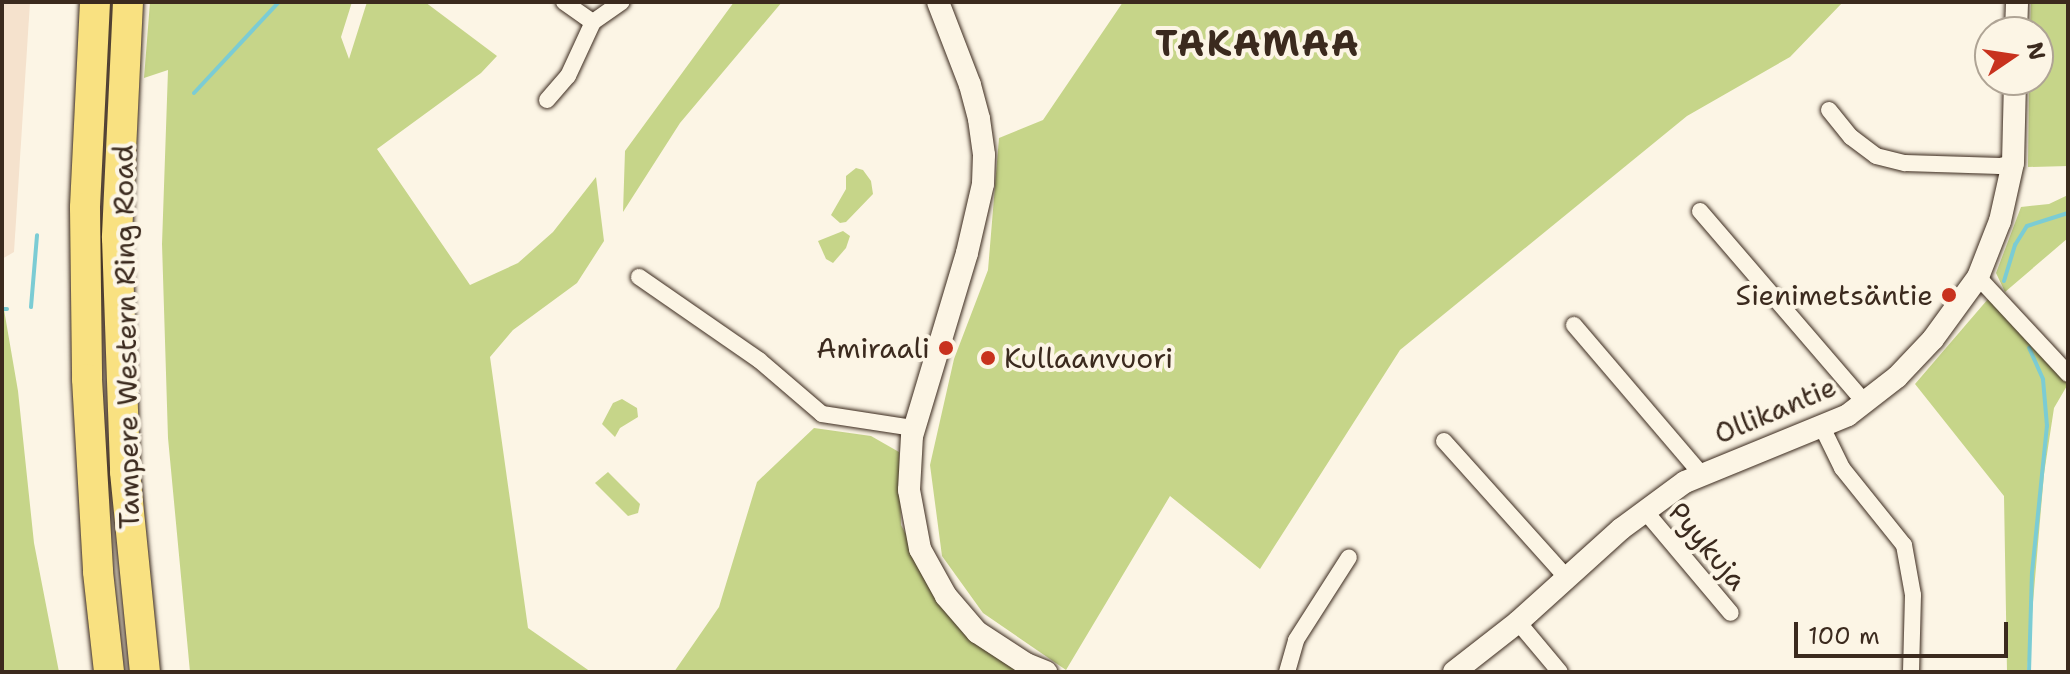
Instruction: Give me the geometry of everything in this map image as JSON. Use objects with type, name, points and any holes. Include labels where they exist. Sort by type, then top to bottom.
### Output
[{"type":"highway","name":"Tampere Western Ring Road","points":[[95,2],[85,208],[87,379],[98,572],[109,672]]},
{"type":"highway","name":"Tampere Western Ring Road","points":[[128,2],[118,254],[125,472],[145,672]]},
{"type":"street","points":[[564,2],[593,22]]},
{"type":"street","points":[[547,100],[568,76],[593,22],[622,2]]},
{"type":"street","points":[[938,2],[979,119],[984,155],[983,184],[967,253],[914,428],[909,490],[920,549],[940,584],[977,632],[1026,664],[1046,672]]},
{"type":"street","name":"Ollikantie","points":[[1454,672],[1518,622],[1645,511],[1685,482],[1822,427],[1865,403],[1933,339],[1978,277],[2000,221],[2013,163],[2015,96]]},
{"type":"street","points":[[1829,110],[1851,137],[1876,156],[1905,163],[2000,166],[2013,163]]},
{"type":"street","points":[[1700,211],[1865,403]]},
{"type":"street","points":[[639,277],[759,360],[822,414],[914,428]]},
{"type":"street","points":[[1978,277],[2068,374]]},
{"type":"street","points":[[1574,325],[1702,475]]},
{"type":"street","points":[[1822,427],[1842,468],[1904,545],[1913,595],[1911,672]]},
{"type":"street","points":[[1444,441],[1568,579]]},
{"type":"street","name":"Pyykuja","points":[[1645,511],[1731,613]]},
{"type":"street","points":[[1287,672],[1296,640],[1349,557]]},
{"type":"street","points":[[1518,622],[1560,672]]},
{"type":"shaded area","points":[[2,2],[30,2],[14,252],[2,259]]},
{"type":"green space","points":[[150,2],[352,2],[341,37],[349,59],[367,2],[425,2],[497,56],[481,73],[377,149],[470,285],[518,263],[553,232],[596,177],[604,241],[577,283],[513,330],[490,357],[528,628],[591,672],[190,672],[168,438],[162,244],[168,70],[144,78]]},
{"type":"green space","points":[[734,2],[782,2],[680,123],[623,212],[625,151]]},
{"type":"green space","points":[[1123,2],[1843,2],[1790,57],[1687,116],[1400,350],[1260,569],[1170,496],[1066,670],[983,613],[942,556],[930,465],[954,359],[988,270],[999,138],[1043,120]]},
{"type":"green space","points":[[2031,2],[2068,2],[2068,166],[2028,167],[2029,96],[2054,96],[2054,16],[2031,16]]},
{"type":"green space","points":[[856,168],[863,170],[871,181],[873,194],[846,222],[840,223],[831,215],[846,189],[846,176]]},
{"type":"green space","points":[[2068,195],[2068,238],[2005,292],[1996,273],[2021,207],[2049,204]]},
{"type":"green space","points":[[843,231],[850,236],[846,248],[833,263],[826,259],[818,241]]},
{"type":"green space","points":[[2,298],[18,391],[34,543],[59,672],[2,672]]},
{"type":"green space","points":[[1988,299],[2068,384],[2054,408],[2044,474],[2027,672],[2007,672],[2004,496],[1915,384]]},
{"type":"green space","points":[[622,399],[637,408],[638,417],[620,428],[615,437],[602,424],[613,403]]},
{"type":"green space","points":[[814,428],[871,436],[899,452],[901,525],[942,602],[1028,672],[674,672],[719,607],[757,482]]},
{"type":"green space","points":[[608,472],[640,504],[638,513],[628,516],[595,483]]},
{"type":"waterway","points":[[194,93],[279,2]]},
{"type":"waterway","points":[[2004,281],[2015,245],[2027,226],[2068,213]]},
{"type":"waterway","points":[[31,307],[37,235]]},
{"type":"waterway","points":[[2,309],[7,309]]},
{"type":"waterway","points":[[2029,348],[2043,379],[2047,426],[2032,573],[2029,672]]},
{"type":"place","name":"Sienimetsäntie","points":[[1949,295]]},
{"type":"place","name":"Amiraali","points":[[946,348]]},
{"type":"place","name":"Kullaanvuori","points":[[988,358]]},
{"type":"district","name":"TAKAMAA","points":[[1258,44]]}]
